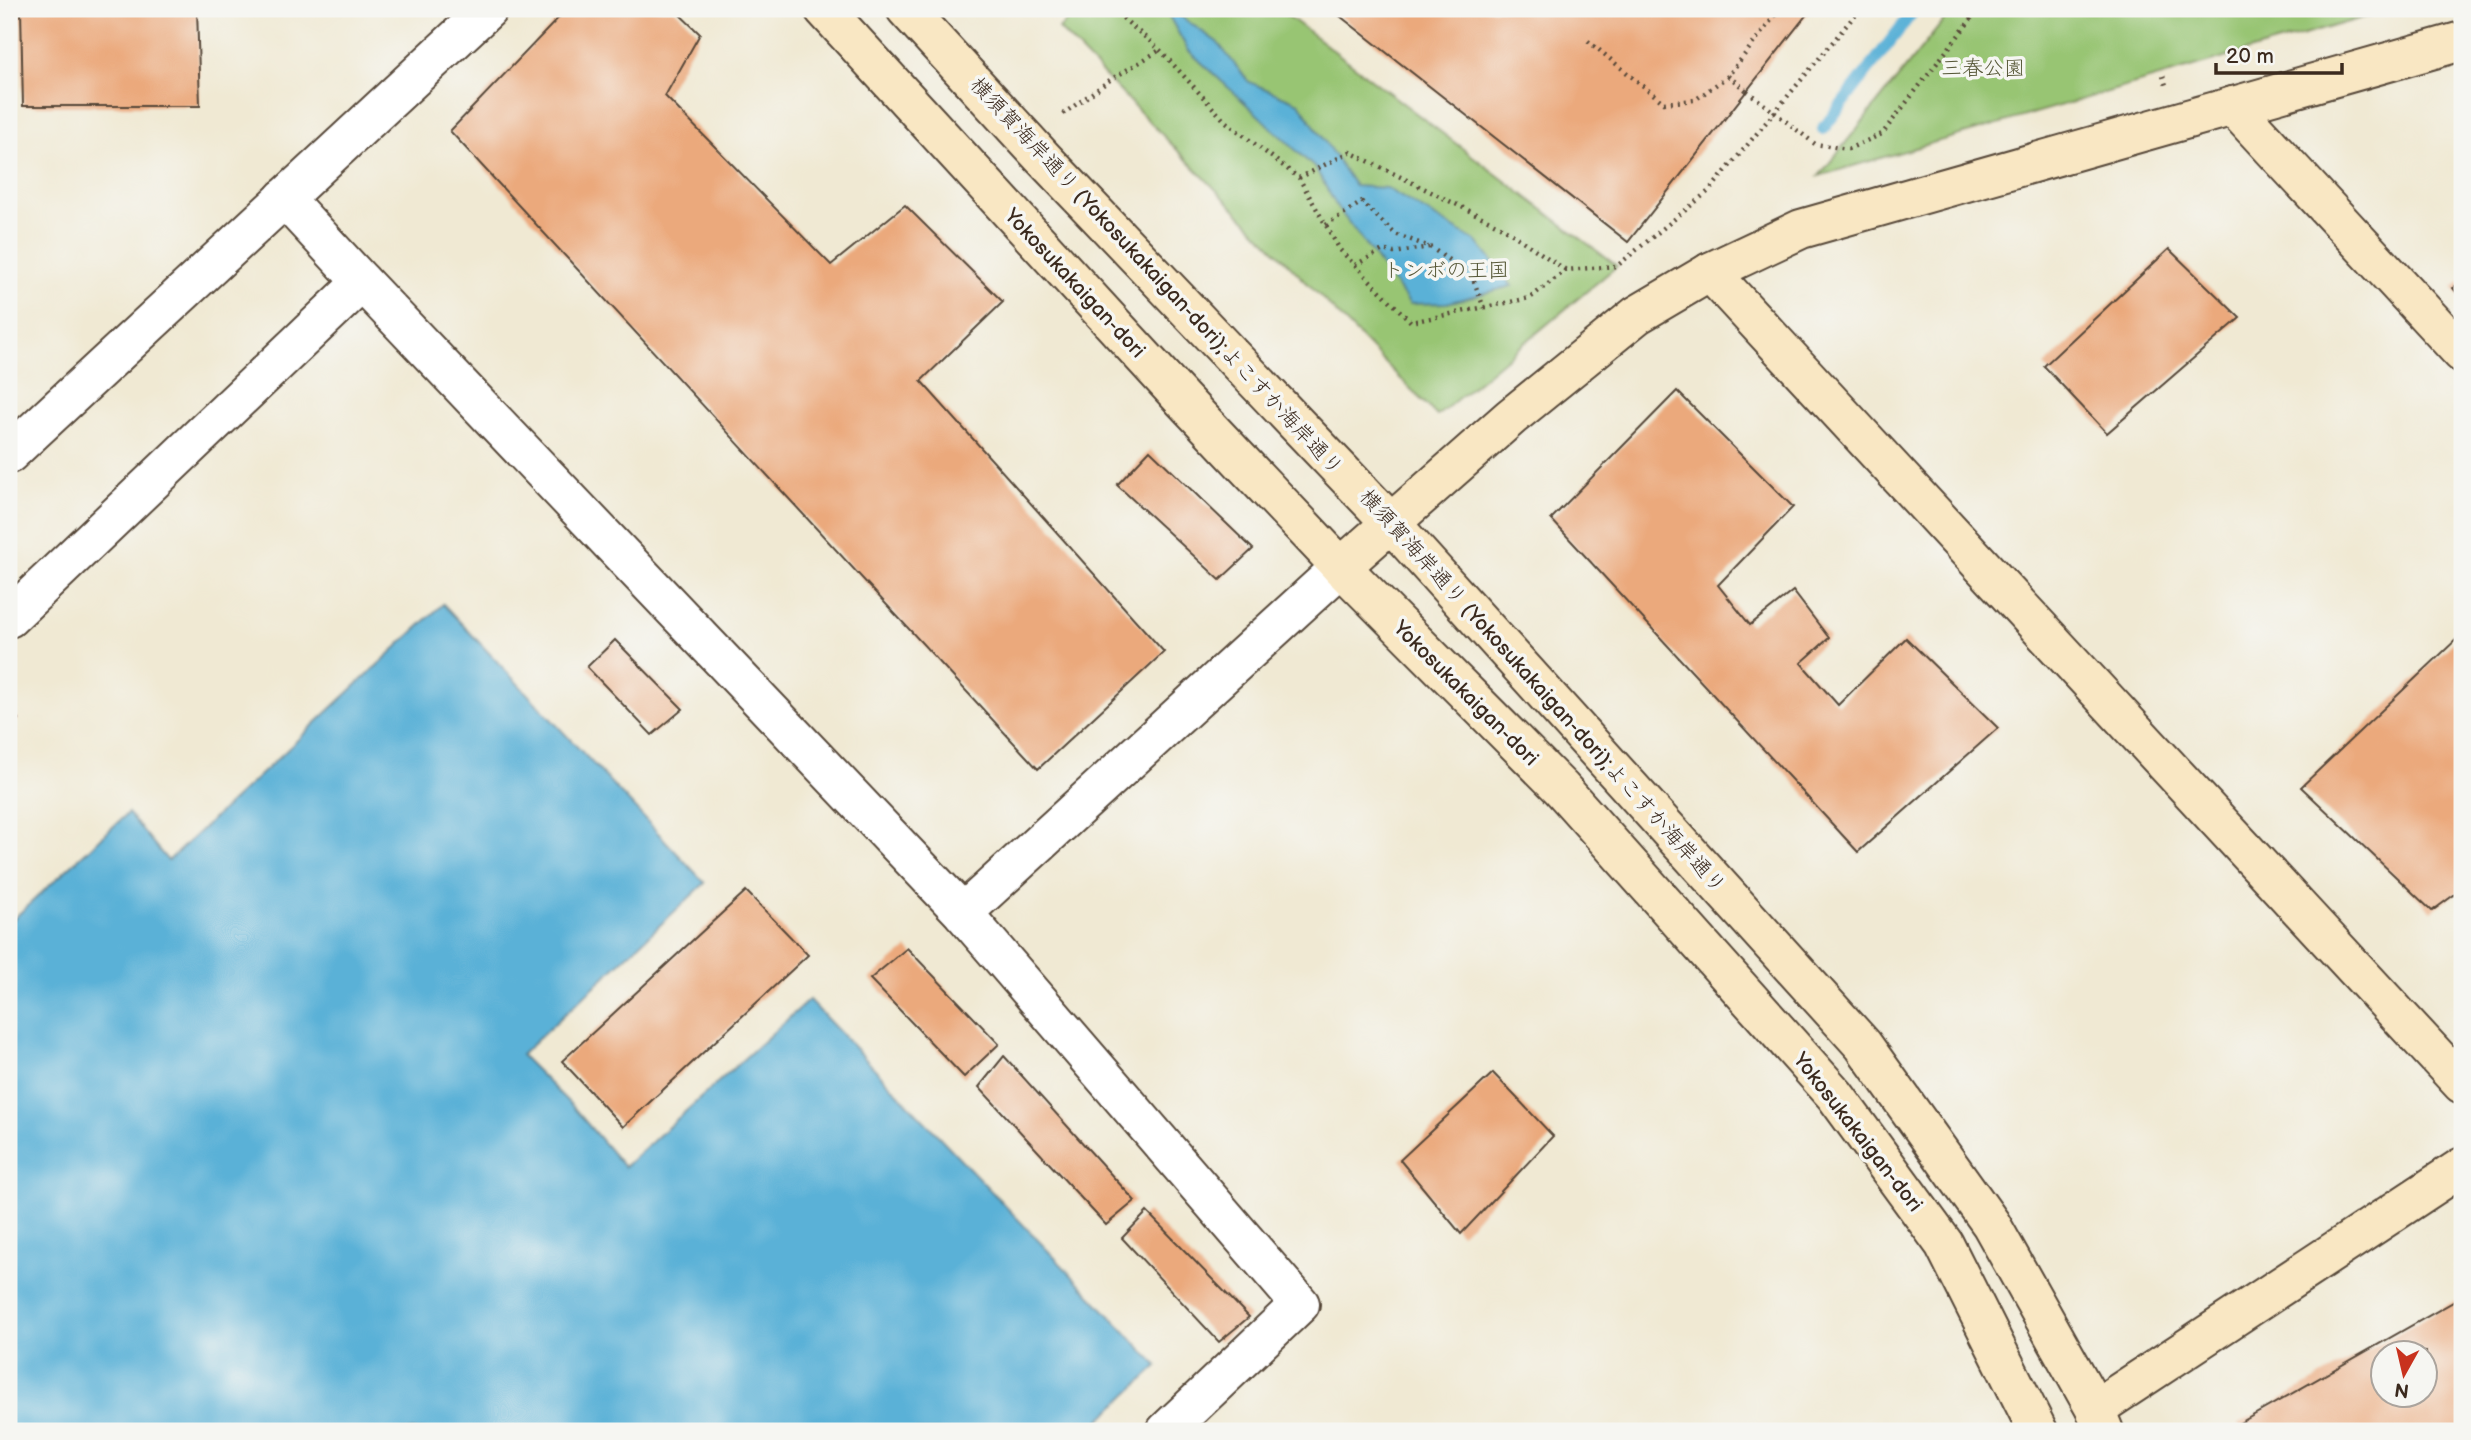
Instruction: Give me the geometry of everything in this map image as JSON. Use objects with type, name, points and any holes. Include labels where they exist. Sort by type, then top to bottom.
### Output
[{"type":"street","points":[[9,454],[488,9]]},
{"type":"street","name":"Yokosukakaigan-dori","points":[[824,9],[1340,567],[1561,788],[1835,1095],[1944,1244],[2038,1431]]},
{"type":"street","name":"横須賀海岸通り (Yokosukakaigan-dori);よこすか海岸通り","points":[[906,9],[1043,158],[1390,522],[1863,1045],[1990,1224],[2099,1420]]},
{"type":"street","points":[[963,913],[1340,567],[1511,417],[1637,315],[1710,272],[1801,229],[2462,41]]},
{"type":"street","points":[[2233,106],[2462,353]]},
{"type":"street","points":[[284,198],[963,913],[1300,1304],[1166,1431]]},
{"type":"street","points":[[1710,272],[2462,1084]]},
{"type":"street","points":[[9,618],[362,282]]},
{"type":"street","points":[[2099,1420],[2462,1167]]},
{"type":"path","points":[[1112,9],[1160,50],[1225,121],[1299,178],[1340,250],[1411,322],[1530,298],[1566,270],[1616,266],[1710,190],[1860,9]]},
{"type":"path","points":[[1588,41],[1664,103],[1695,100],[1728,76],[1780,9]]},
{"type":"path","points":[[1728,76],[1815,144],[1848,149],[1882,134],[1979,9]]},
{"type":"path","points":[[1063,114],[1110,80],[1160,50]]},
{"type":"path","points":[[1299,178],[1349,152],[1500,226],[1566,270]]},
{"type":"path","points":[[1326,225],[1362,202],[1395,234],[1430,247],[1472,276],[1484,308]]},
{"type":"path","points":[[1354,265],[1383,250],[1394,253],[1430,247]]},
{"type":"green space","name":"トンボの王国","points":[[1078,9],[1279,9],[1617,266],[1437,416],[1059,29]]},
{"type":"green space","name":"三春公園","points":[[1953,9],[2393,9],[1819,176]]},
{"type":"water","points":[[1165,9],[1170,9],[1217,42],[1249,82],[1299,103],[1355,186],[1386,188],[1477,242],[1512,286],[1447,303],[1410,304],[1337,207],[1316,169],[1188,50]]},
{"type":"water","points":[[443,604],[705,883],[521,1055],[573,1107],[624,1167],[809,1000],[1158,1366],[1088,1431],[9,1431],[9,923],[128,813],[168,861]]},
{"type":"building","points":[[21,9],[197,9],[200,106],[23,106]]},
{"type":"building","points":[[567,9],[674,9],[700,34],[665,96],[831,265],[905,205],[1003,302],[921,381],[1164,652],[1038,769],[450,131]]},
{"type":"building","points":[[1331,9],[1811,9],[1628,242]]},
{"type":"building","points":[[2169,249],[2240,318],[2107,433],[2044,366]]},
{"type":"building","points":[[2462,280],[2462,299],[2453,288]]},
{"type":"building","points":[[1677,391],[1793,507],[1718,585],[1750,625],[1793,591],[1829,638],[1801,663],[1838,705],[1906,638],[1998,728],[1858,852],[1551,519]]},
{"type":"building","points":[[1150,450],[1253,549],[1220,580],[1117,485]]},
{"type":"building","points":[[2462,634],[2462,889],[2432,911],[2301,787]]},
{"type":"building","points":[[615,640],[683,709],[652,735],[587,667]]},
{"type":"building","points":[[9,710],[18,719],[9,728]]},
{"type":"building","points":[[746,891],[808,955],[623,1127],[562,1061]]},
{"type":"building","points":[[907,948],[999,1044],[964,1077],[870,979]]},
{"type":"building","points":[[1004,1056],[1135,1201],[1106,1225],[979,1087]]},
{"type":"building","points":[[1493,1073],[1553,1136],[1461,1234],[1400,1160]]},
{"type":"building","points":[[1147,1212],[1249,1317],[1219,1342],[1122,1238]]},
{"type":"building","points":[[2462,1297],[2462,1431],[2242,1431],[2238,1424],[2370,1349],[2370,1408],[2440,1408],[2440,1338],[2390,1338]]},
{"type":"waterway","points":[[1823,129],[1915,9]]}]
